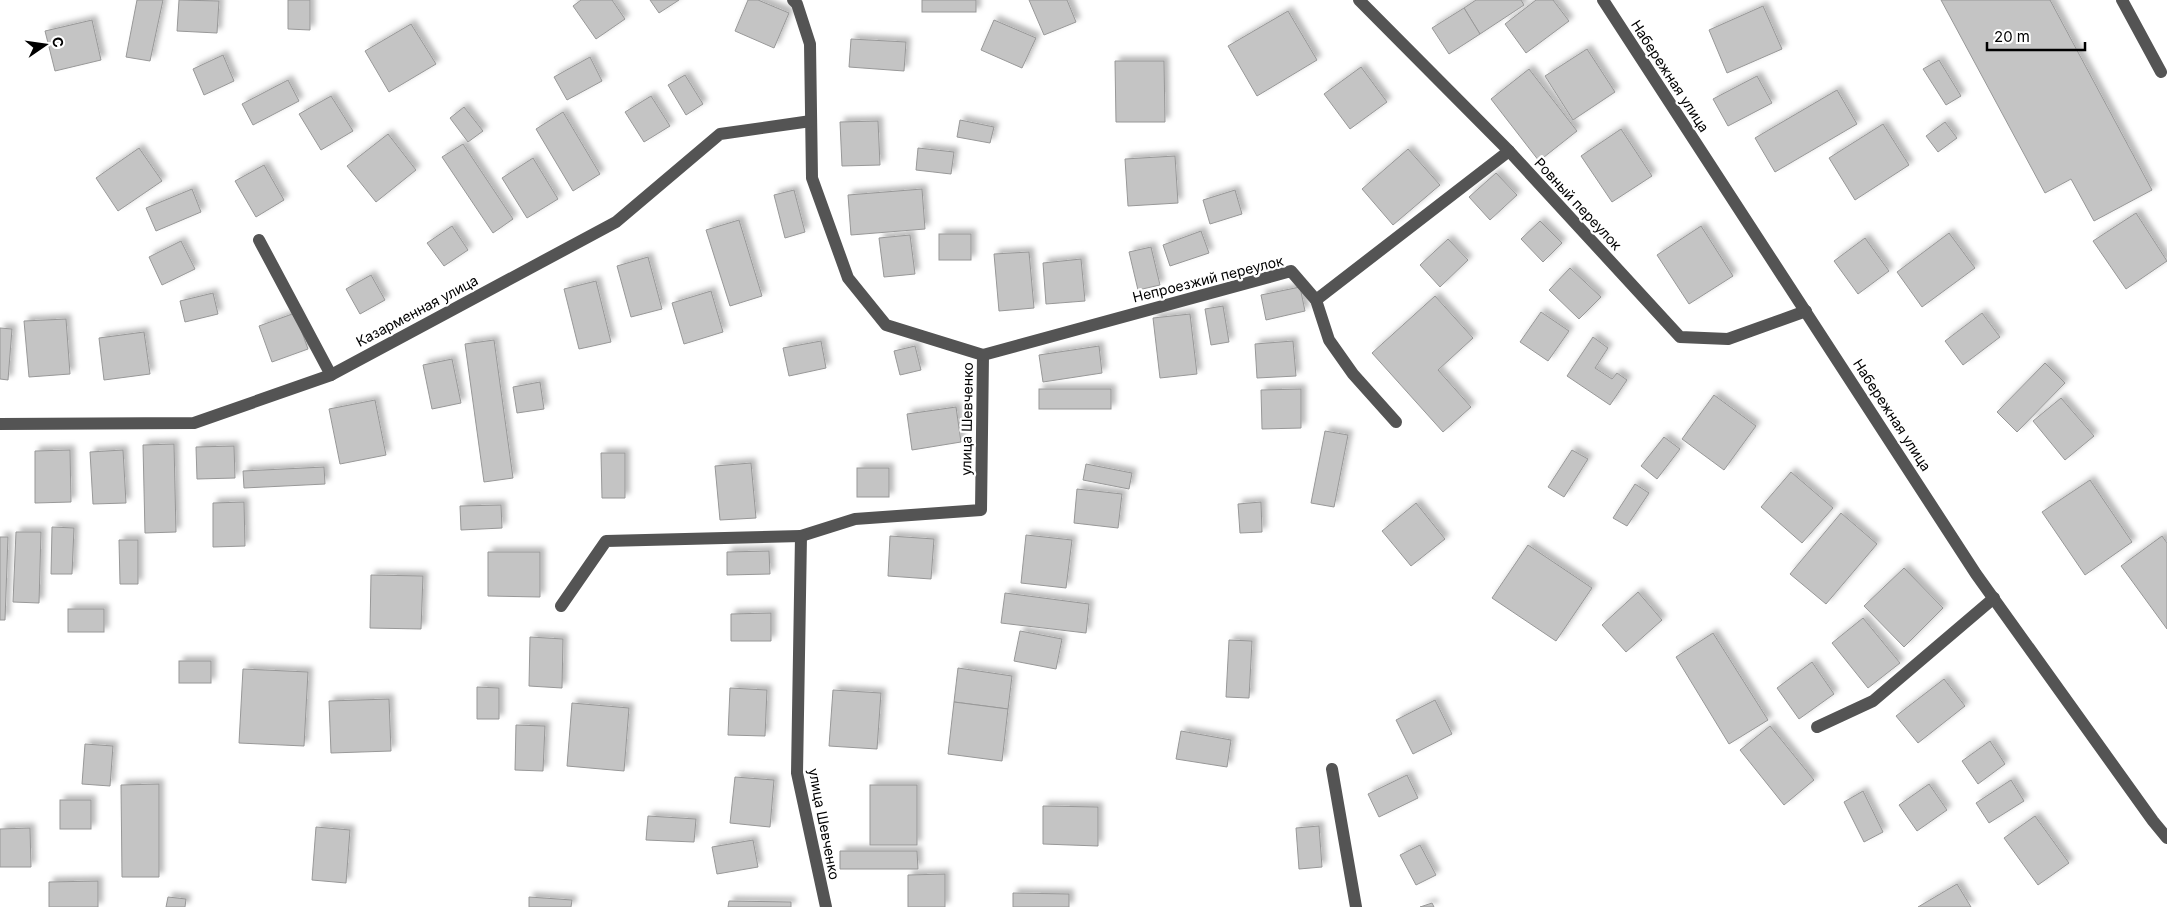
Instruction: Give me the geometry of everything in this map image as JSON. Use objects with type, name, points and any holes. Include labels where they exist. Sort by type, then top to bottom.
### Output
[{"type":"street","name":"улица Шевченко","points":[[561,606],[606,540],[801,536],[855,518],[981,510],[983,355],[886,325],[848,278],[812,178],[810,44],[797,4],[793,0]]},
{"type":"street","name":"Ровный переулок","points":[[1359,0],[1509,151],[1680,337],[1728,339],[1806,310]]},
{"type":"street","name":"Набережная улица","points":[[1603,0],[1994,598],[2167,838]]},
{"type":"street","points":[[2122,0],[2161,72]]},
{"type":"street","name":"Казарменная улица","points":[[0,424],[194,423],[331,375],[616,222],[720,134],[811,121]]},
{"type":"street","points":[[1316,300],[1509,151]]},
{"type":"street","points":[[259,240],[331,375]]},
{"type":"street","name":"Непроезжий переулок","points":[[983,355],[1291,271],[1316,300],[1329,340],[1353,374],[1396,422]]},
{"type":"street","name":"улица Шевченко","points":[[801,536],[797,773],[826,907]]},
{"type":"street","points":[[1817,727],[1872,701],[1994,598]]},
{"type":"street","points":[[1332,769],[1356,907]]},
{"type":"building","points":[[137,0],[163,0],[150,61],[126,57]]},
{"type":"building","points":[[179,0],[219,1],[217,33],[177,31]]},
{"type":"building","points":[[288,0],[310,0],[310,30],[288,29]]},
{"type":"building","points":[[581,0],[612,0],[625,19],[596,39],[573,6]]},
{"type":"building","points":[[650,0],[679,0],[659,13]]},
{"type":"building","points":[[748,0],[758,0],[789,13],[774,48],[735,31]]},
{"type":"building","points":[[922,0],[976,0],[976,12],[922,12]]},
{"type":"building","points":[[1029,0],[1067,0],[1076,22],[1044,35]]},
{"type":"building","points":[[1476,0],[1521,0],[1524,5],[1480,34],[1464,8]]},
{"type":"building","points":[[1536,0],[1553,0],[1569,21],[1526,53],[1505,24]]},
{"type":"building","points":[[1941,0],[2050,0],[2152,190],[2094,221],[2071,179],[2045,193]]},
{"type":"building","points":[[1763,6],[1782,49],[1727,73],[1709,30]]},
{"type":"building","points":[[1464,8],[1480,34],[1449,54],[1432,28]]},
{"type":"building","points":[[1288,11],[1317,60],[1257,96],[1228,46]]},
{"type":"building","points":[[92,20],[101,60],[55,71],[45,31]]},
{"type":"building","points":[[994,20],[1036,38],[1022,68],[981,50]]},
{"type":"building","points":[[411,24],[436,64],[389,92],[365,51]]},
{"type":"building","points":[[851,39],[906,42],[904,71],[849,67]]},
{"type":"building","points":[[1587,49],[1615,92],[1573,120],[1545,76]]},
{"type":"building","points":[[223,55],[234,81],[204,95],[193,69]]},
{"type":"building","points":[[590,57],[602,81],[567,100],[554,77]]},
{"type":"building","points":[[1939,60],[1961,96],[1946,105],[1923,69]]},
{"type":"building","points":[[1115,61],[1164,61],[1165,122],[1116,122]]},
{"type":"building","points":[[1361,67],[1387,102],[1350,129],[1324,94]]},
{"type":"building","points":[[1529,69],[1577,131],[1539,161],[1491,99]]},
{"type":"building","points":[[685,75],[703,104],[686,115],[668,85]]},
{"type":"building","points":[[1757,76],[1772,103],[1728,126],[1713,99]]},
{"type":"building","points":[[288,80],[299,101],[253,125],[242,104]]},
{"type":"building","points":[[1837,90],[1857,124],[1775,172],[1755,138]]},
{"type":"building","points":[[331,96],[353,131],[321,150],[299,114]]},
{"type":"building","points":[[651,96],[670,126],[644,142],[625,112]]},
{"type":"building","points":[[464,107],[483,131],[468,142],[450,118]]},
{"type":"building","points":[[563,112],[600,174],[573,191],[536,129]]},
{"type":"building","points":[[960,120],[994,127],[990,143],[957,137]]},
{"type":"building","points":[[878,121],[880,165],[842,166],[840,122]]},
{"type":"building","points":[[1945,122],[1957,138],[1938,152],[1926,136]]},
{"type":"building","points":[[1883,124],[1909,165],[1855,200],[1829,158]]},
{"type":"building","points":[[1621,129],[1652,176],[1612,202],[1581,156]]},
{"type":"building","points":[[388,134],[416,170],[376,202],[347,166]]},
{"type":"building","points":[[463,144],[513,219],[493,233],[442,157]]},
{"type":"building","points":[[139,148],[162,181],[118,211],[96,178]]},
{"type":"building","points":[[918,148],[954,152],[951,174],[916,170]]},
{"type":"building","points":[[1408,149],[1440,185],[1393,225],[1362,189]]},
{"type":"building","points":[[1175,156],[1178,203],[1128,206],[1125,159]]},
{"type":"building","points":[[533,158],[558,199],[527,218],[502,178]]},
{"type":"building","points":[[264,165],[284,200],[256,217],[235,181]]},
{"type":"building","points":[[1496,173],[1517,195],[1490,220],[1469,197]]},
{"type":"building","points":[[192,189],[201,212],[156,231],[146,208]]},
{"type":"building","points":[[922,189],[925,229],[851,235],[848,195]]},
{"type":"building","points":[[794,190],[805,232],[785,238],[774,195]]},
{"type":"building","points":[[1235,190],[1242,214],[1210,224],[1203,200]]},
{"type":"building","points":[[2136,213],[2167,261],[2126,289],[2093,241]]},
{"type":"building","points":[[739,220],[762,296],[730,306],[706,230]]},
{"type":"building","points":[[1540,221],[1562,243],[1543,262],[1521,239]]},
{"type":"building","points":[[452,226],[468,250],[444,266],[427,243]]},
{"type":"building","points":[[1701,226],[1733,276],[1689,304],[1657,255]]},
{"type":"building","points":[[1201,231],[1209,253],[1170,266],[1163,245]]},
{"type":"building","points":[[1949,233],[1975,268],[1922,307],[1897,272]]},
{"type":"building","points":[[939,234],[971,234],[971,260],[939,260]]},
{"type":"building","points":[[910,235],[915,274],[884,277],[879,238]]},
{"type":"building","points":[[1865,238],[1889,271],[1858,294],[1834,261]]},
{"type":"building","points":[[1448,239],[1468,260],[1440,287],[1420,265]]},
{"type":"building","points":[[181,241],[195,269],[162,285],[149,257]]},
{"type":"building","points":[[1151,247],[1160,285],[1138,290],[1129,252]]},
{"type":"building","points":[[1029,252],[1034,308],[999,311],[994,254]]},
{"type":"building","points":[[648,257],[662,309],[631,317],[617,266]]},
{"type":"building","points":[[1081,259],[1085,301],[1046,304],[1043,263]]},
{"type":"building","points":[[1570,268],[1601,297],[1579,319],[1549,290]]},
{"type":"building","points":[[371,275],[385,300],[360,314],[346,289]]},
{"type":"building","points":[[596,281],[611,342],[579,349],[564,289]]},
{"type":"building","points":[[1300,287],[1305,311],[1266,320],[1261,295]]},
{"type":"building","points":[[711,291],[723,332],[684,344],[672,303]]},
{"type":"building","points":[[213,293],[218,314],[185,322],[180,301]]},
{"type":"building","points":[[1435,296],[1473,338],[1438,370],[1471,407],[1443,432],[1372,353]]},
{"type":"building","points":[[1223,306],[1229,342],[1211,345],[1205,309]]},
{"type":"building","points":[[1541,312],[1569,331],[1548,361],[1520,342]]},
{"type":"building","points":[[295,313],[308,349],[272,362],[259,326]]},
{"type":"building","points":[[1982,313],[2000,337],[1963,365],[1945,341]]},
{"type":"building","points":[[1190,314],[1197,374],[1160,378],[1153,318]]},
{"type":"building","points":[[66,319],[70,374],[29,377],[24,321]]},
{"type":"building","points":[[0,328],[12,329],[8,380],[0,379]]},
{"type":"building","points":[[144,332],[150,374],[104,380],[99,338]]},
{"type":"building","points":[[1593,337],[1608,348],[1595,368],[1612,379],[1617,373],[1627,380],[1610,405],[1567,376]]},
{"type":"building","points":[[494,340],[513,478],[484,482],[465,344]]},
{"type":"building","points":[[821,341],[826,368],[789,376],[783,348]]},
{"type":"building","points":[[1293,341],[1296,376],[1257,378],[1255,344]]},
{"type":"building","points":[[915,346],[921,370],[900,375],[894,351]]},
{"type":"building","points":[[1099,346],[1102,373],[1043,382],[1039,355]]},
{"type":"building","points":[[452,359],[461,403],[432,409],[423,365]]},
{"type":"building","points":[[2045,363],[2065,383],[2017,432],[1997,412]]},
{"type":"building","points":[[540,382],[544,409],[517,413],[513,387]]},
{"type":"building","points":[[1039,389],[1111,389],[1111,409],[1039,409]]},
{"type":"building","points":[[1301,389],[1301,428],[1262,429],[1261,390]]},
{"type":"building","points":[[1714,395],[1756,426],[1724,470],[1682,439]]},
{"type":"building","points":[[2061,398],[2094,436],[2065,460],[2033,421]]},
{"type":"building","points":[[375,400],[386,455],[340,464],[329,409]]},
{"type":"building","points":[[956,407],[961,442],[912,450],[907,414]]},
{"type":"building","points":[[1325,431],[1348,435],[1334,507],[1311,503]]},
{"type":"building","points":[[1664,437],[1680,449],[1657,479],[1641,466]]},
{"type":"building","points":[[174,444],[176,532],[145,533],[143,445]]},
{"type":"building","points":[[234,446],[235,478],[197,479],[196,447]]},
{"type":"building","points":[[70,450],[71,502],[35,503],[35,451]]},
{"type":"building","points":[[123,450],[126,503],[93,504],[90,452]]},
{"type":"building","points":[[1572,450],[1588,459],[1564,497],[1548,487]]},
{"type":"building","points":[[601,453],[625,453],[625,498],[602,498]]},
{"type":"building","points":[[751,463],[756,518],[720,520],[715,466]]},
{"type":"building","points":[[1086,464],[1132,473],[1129,489],[1083,480]]},
{"type":"building","points":[[324,467],[325,484],[244,488],[243,471]]},
{"type":"building","points":[[857,468],[889,468],[889,497],[857,497]]},
{"type":"building","points":[[1791,472],[1833,508],[1802,543],[1761,507]]},
{"type":"building","points":[[2090,480],[2132,542],[2085,575],[2042,512]]},
{"type":"building","points":[[1635,484],[1649,493],[1627,526],[1613,518]]},
{"type":"building","points":[[1077,489],[1122,494],[1118,528],[1074,523]]},
{"type":"building","points":[[244,502],[245,546],[213,547],[213,503]]},
{"type":"building","points":[[1261,502],[1262,532],[1240,533],[1238,504]]},
{"type":"building","points":[[1416,503],[1445,539],[1411,566],[1382,531]]},
{"type":"building","points":[[501,505],[502,528],[461,530],[460,506]]},
{"type":"building","points":[[1841,513],[1877,544],[1826,604],[1790,574]]},
{"type":"building","points":[[52,527],[74,528],[72,574],[51,574]]},
{"type":"building","points":[[16,532],[41,532],[39,603],[13,602]]},
{"type":"building","points":[[1026,535],[1072,540],[1066,588],[1021,583]]},
{"type":"building","points":[[890,536],[934,539],[931,579],[888,576]]},
{"type":"building","points":[[2162,536],[2167,543],[2167,629],[2121,566]]},
{"type":"building","points":[[0,537],[8,537],[5,620],[0,620]]},
{"type":"building","points":[[119,540],[138,540],[138,584],[120,584]]},
{"type":"building","points":[[1528,545],[1592,588],[1556,641],[1492,598]]},
{"type":"building","points":[[769,551],[770,574],[727,575],[727,552]]},
{"type":"building","points":[[488,552],[540,552],[540,597],[488,596]]},
{"type":"building","points":[[1904,568],[1943,608],[1904,647],[1864,606]]},
{"type":"building","points":[[371,575],[423,576],[421,629],[370,628]]},
{"type":"building","points":[[1638,592],[1662,620],[1626,652],[1602,625]]},
{"type":"building","points":[[1005,593],[1089,604],[1086,633],[1001,623]]},
{"type":"building","points":[[68,609],[104,609],[104,632],[68,632]]},
{"type":"building","points":[[771,613],[771,641],[731,641],[731,614]]},
{"type":"building","points":[[1863,618],[1900,663],[1868,688],[1832,643]]},
{"type":"building","points":[[1020,631],[1062,639],[1056,669],[1014,661]]},
{"type":"building","points":[[1713,633],[1768,720],[1729,744],[1676,657]]},
{"type":"building","points":[[530,637],[563,639],[562,688],[529,686]]},
{"type":"building","points":[[1229,640],[1252,641],[1249,698],[1226,697]]},
{"type":"building","points":[[179,661],[211,661],[211,683],[179,683]]},
{"type":"building","points":[[1812,662],[1834,694],[1799,719],[1777,688]]},
{"type":"building","points":[[958,668],[1012,676],[1008,709],[954,702]]},
{"type":"building","points":[[243,669],[308,672],[304,746],[239,743]]},
{"type":"building","points":[[1944,679],[1965,706],[1918,743],[1896,716]]},
{"type":"building","points":[[477,687],[499,688],[499,719],[477,719]]},
{"type":"building","points":[[730,688],[767,690],[765,736],[728,735]]},
{"type":"building","points":[[833,690],[881,693],[877,749],[829,746]]},
{"type":"building","points":[[389,699],[391,751],[331,753],[329,701]]},
{"type":"building","points":[[1435,700],[1452,734],[1413,754],[1396,720]]},
{"type":"building","points":[[954,702],[1008,709],[1002,761],[948,754]]},
{"type":"building","points":[[572,703],[629,708],[624,771],[567,766]]},
{"type":"building","points":[[516,725],[545,726],[543,771],[515,770]]},
{"type":"building","points":[[1770,726],[1814,780],[1784,805],[1740,750]]},
{"type":"building","points":[[1181,731],[1231,740],[1227,767],[1176,759]]},
{"type":"building","points":[[1990,741],[2005,764],[1978,784],[1962,761]]},
{"type":"building","points":[[85,744],[113,746],[110,786],[82,784]]},
{"type":"building","points":[[1407,775],[1418,798],[1379,817],[1368,794]]},
{"type":"building","points":[[735,777],[774,780],[770,827],[730,823]]},
{"type":"building","points":[[2011,780],[2024,801],[1989,823],[1976,803]]},
{"type":"building","points":[[159,784],[159,877],[122,877],[121,785]]},
{"type":"building","points":[[1929,784],[1947,810],[1917,831],[1899,805]]},
{"type":"building","points":[[870,785],[917,785],[917,845],[870,845]]},
{"type":"building","points":[[1863,791],[1883,832],[1864,842],[1844,802]]},
{"type":"building","points":[[60,800],[91,800],[91,829],[60,829]]},
{"type":"building","points":[[1043,806],[1098,807],[1098,846],[1043,844]]},
{"type":"building","points":[[648,816],[696,819],[694,842],[646,840]]},
{"type":"building","points":[[2035,816],[2069,863],[2038,885],[2004,838]]},
{"type":"building","points":[[1319,826],[1322,867],[1299,869],[1296,828]]},
{"type":"building","points":[[316,827],[350,830],[346,883],[312,880]]},
{"type":"building","points":[[30,828],[31,867],[0,867],[0,829]]},
{"type":"building","points":[[753,840],[758,867],[717,874],[712,847]]},
{"type":"building","points":[[1420,845],[1436,875],[1416,885],[1400,855]]},
{"type":"building","points":[[840,851],[917,851],[918,869],[840,869]]},
{"type":"building","points":[[945,874],[945,907],[908,907],[908,875]]},
{"type":"building","points":[[98,881],[98,907],[49,907],[49,882]]},
{"type":"building","points":[[1957,884],[1971,907],[1918,907]]},
{"type":"building","points":[[1013,893],[1069,894],[1069,907],[1013,907]]},
{"type":"building","points":[[168,897],[186,899],[185,907],[166,907]]},
{"type":"building","points":[[529,897],[572,900],[571,907],[529,907]]},
{"type":"building","points":[[729,901],[791,902],[791,907],[728,907]]},
{"type":"building","points":[[1432,903],[1434,907],[1420,907]]}]
